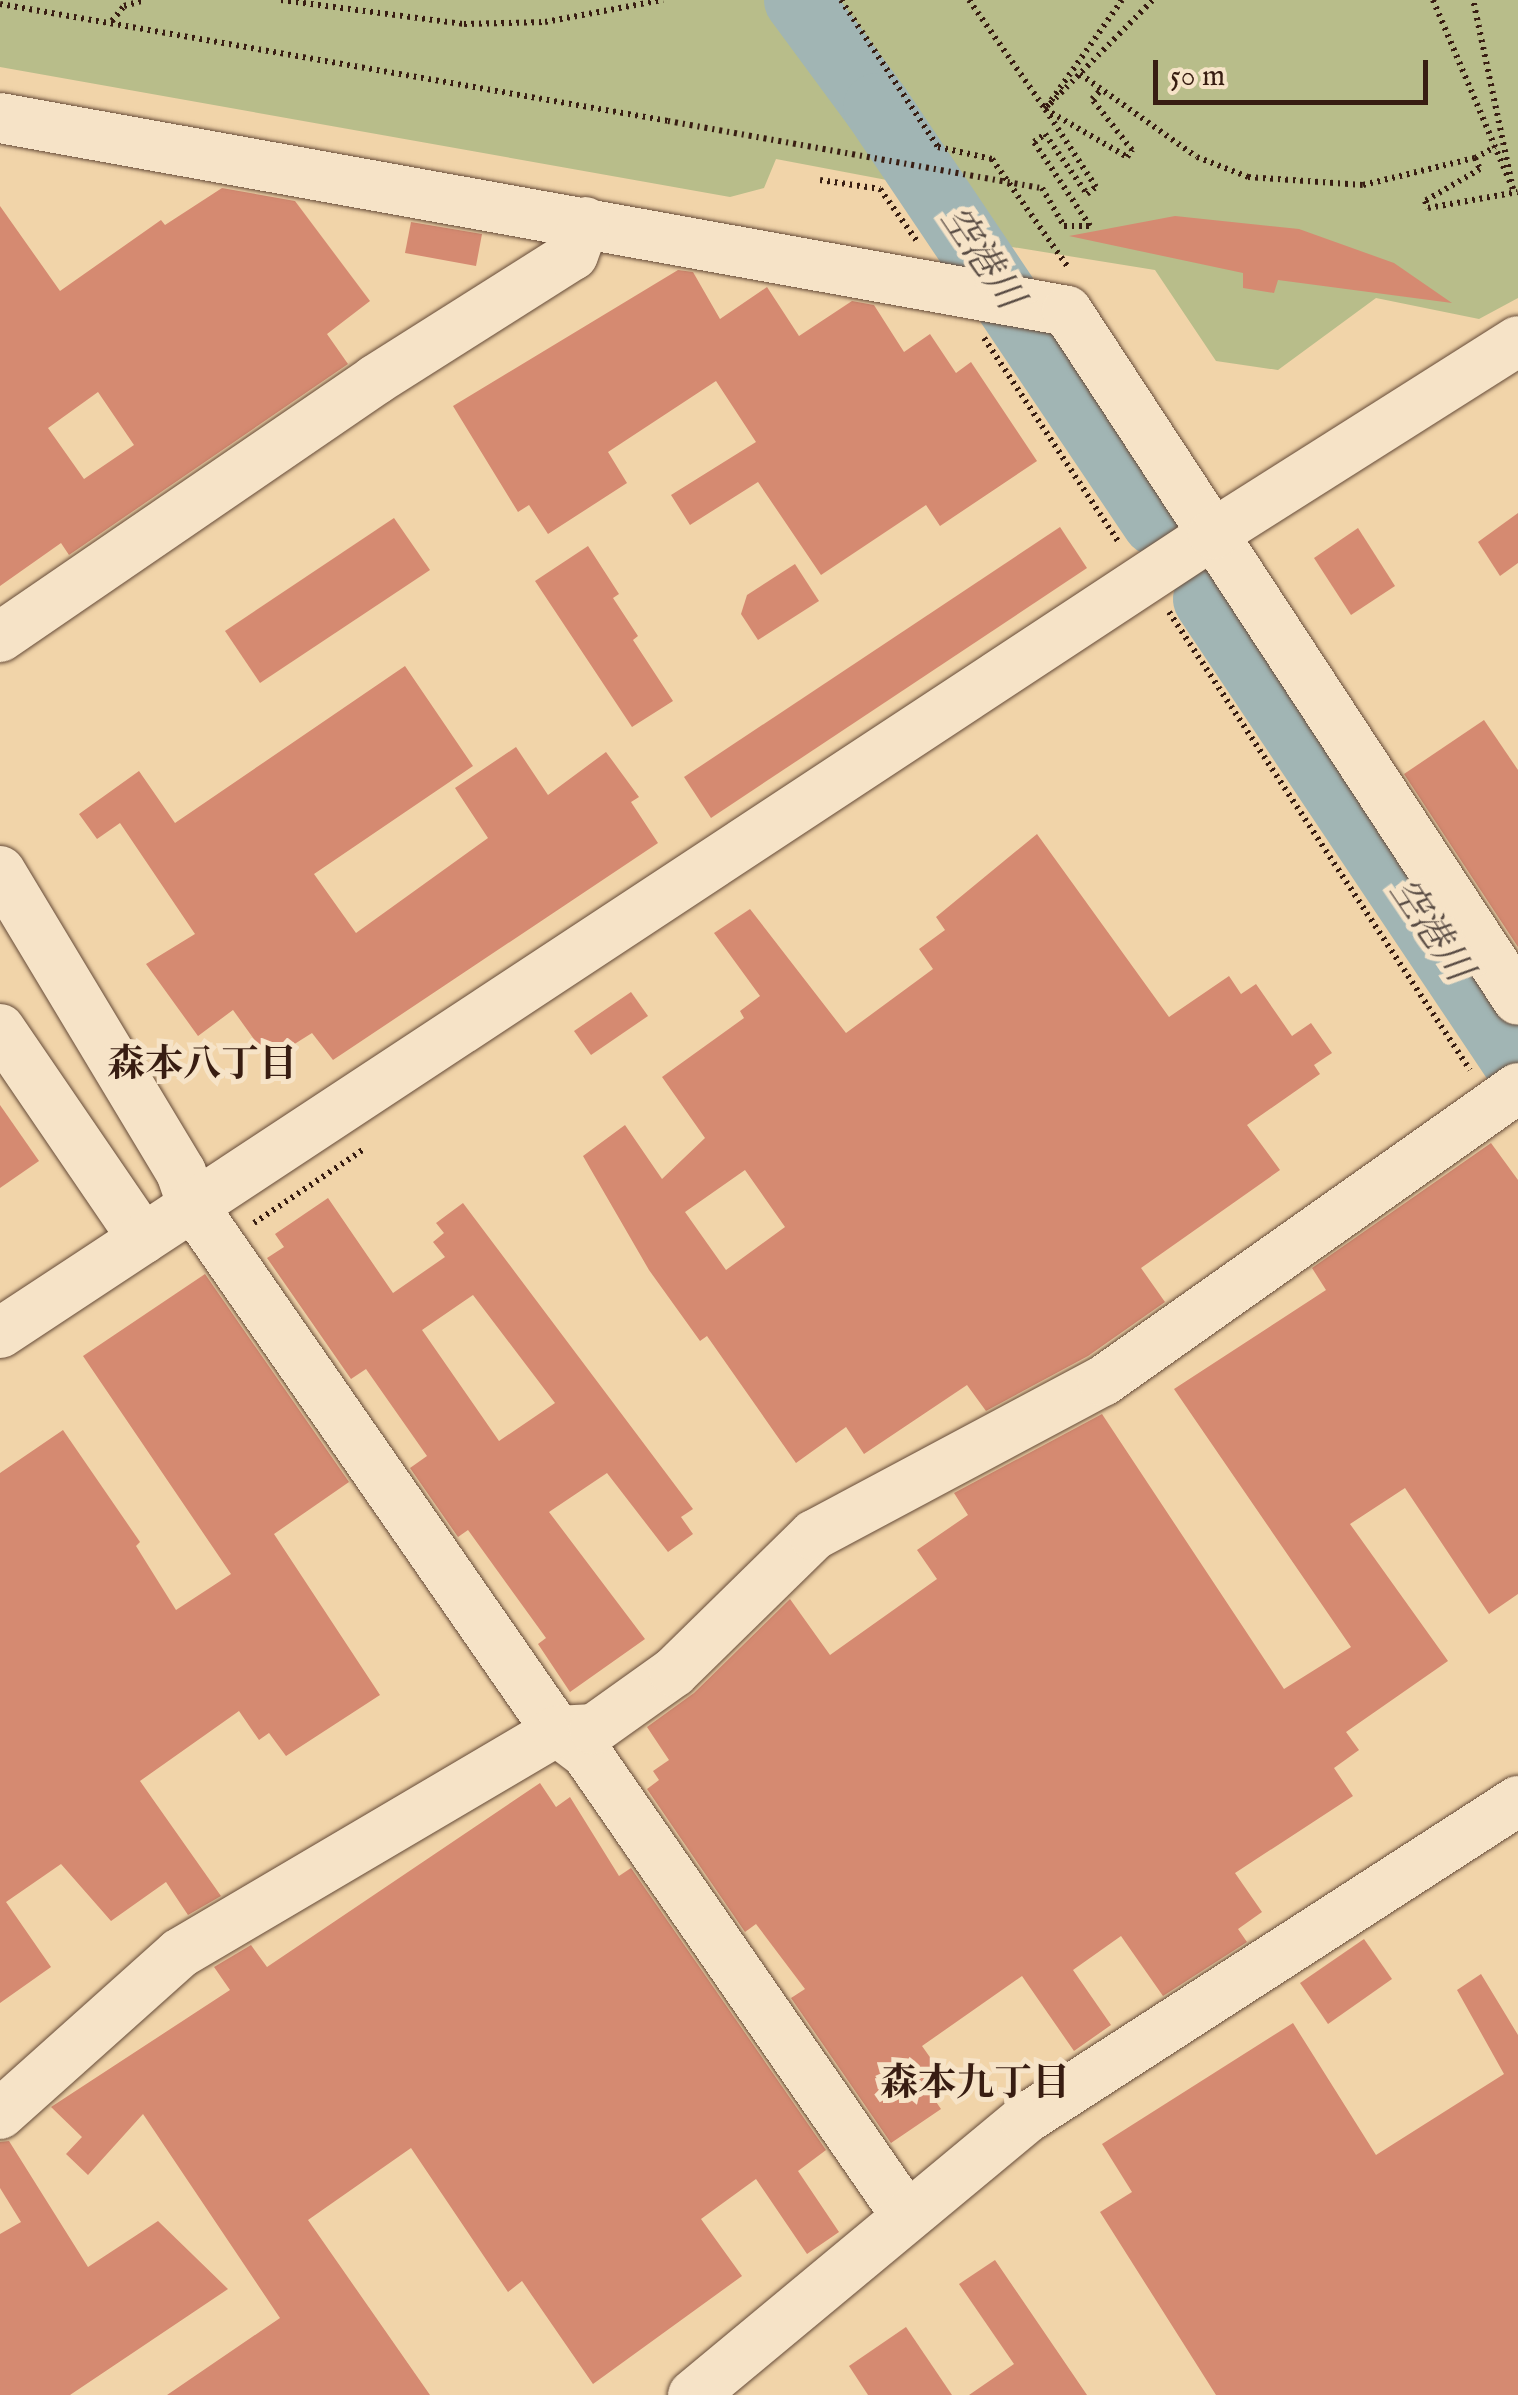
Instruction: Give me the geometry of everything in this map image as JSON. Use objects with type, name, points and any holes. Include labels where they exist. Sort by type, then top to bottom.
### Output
[{"type":"street","points":[[0,118],[952,287],[1067,311],[1518,1000]]},
{"type":"street","points":[[0,637],[375,380],[572,255],[585,222]]},
{"type":"street","points":[[0,1333],[1213,534],[1518,341]]},
{"type":"street","points":[[1460,375],[1518,387]]},
{"type":"street","points":[[0,871],[181,1172],[192,1206],[557,1731],[587,1754],[905,2214]]},
{"type":"street","points":[[0,1028],[143,1238]]},
{"type":"street","points":[[0,2114],[180,1952],[557,1731],[594,1729],[674,1672],[814,1535],[1103,1381],[1503,1099]]},
{"type":"street","points":[[693,2395],[763,2343],[905,2214],[1025,2119],[1518,1800]]},
{"type":"path","points":[[112,22],[124,6],[145,0]]},
{"type":"path","points":[[281,0],[464,24],[545,22],[663,0]]},
{"type":"path","points":[[841,0],[938,148],[992,159],[1076,278]]},
{"type":"path","points":[[0,4],[1042,188],[1064,226],[1090,226],[1034,142],[1045,134],[1086,194],[1096,186],[968,0]]},
{"type":"path","points":[[1045,108],[1122,0]]},
{"type":"path","points":[[1045,108],[1153,0]]},
{"type":"path","points":[[1433,0],[1516,190]]},
{"type":"path","points":[[1473,0],[1516,190]]},
{"type":"path","points":[[1080,74],[1198,157],[1248,177],[1363,185],[1474,158],[1495,146]]},
{"type":"path","points":[[1045,108],[1128,157],[1132,150],[1092,99],[1101,90]]},
{"type":"path","points":[[1474,158],[1480,169],[1426,200],[1428,208],[1516,190]]},
{"type":"path","points":[[820,180],[880,189],[952,287],[1126,554]]},
{"type":"path","points":[[1169,612],[1503,1099]]},
{"type":"green space","points":[[0,0],[1518,0],[1518,298],[1479,319],[1376,298],[1278,370],[1216,361],[1155,270],[932,234],[892,181],[776,159],[764,188],[730,197],[0,67]]},
{"type":"building","points":[[222,188],[295,201],[370,301],[327,334],[348,364],[69,555],[61,543],[0,586],[0,206],[60,291],[161,220],[165,225]],"holes":[[[98,392],[134,445],[84,479],[48,428]]]},
{"type":"building","points":[[1175,216],[1299,229],[1394,263],[1452,303],[1278,280],[1274,293],[1243,288],[1243,273],[1069,236]]},
{"type":"building","points":[[411,222],[482,234],[476,266],[405,253]]},
{"type":"building","points":[[678,270],[693,272],[720,319],[767,287],[799,336],[852,301],[874,305],[904,352],[930,334],[956,373],[971,362],[1037,461],[940,526],[926,505],[821,575],[758,482],[690,525],[671,495],[756,442],[716,381],[608,452],[627,483],[548,534],[529,505],[518,512],[453,406]]},
{"type":"building","points":[[1518,513],[1518,563],[1500,576],[1478,542]]},
{"type":"building","points":[[394,518],[430,570],[260,683],[225,631]]},
{"type":"building","points":[[1060,527],[1087,568],[711,818],[684,777]]},
{"type":"building","points":[[1358,528],[1395,586],[1351,615],[1314,558]]},
{"type":"building","points":[[588,546],[619,594],[613,598],[638,636],[633,640],[673,701],[632,727],[535,581]]},
{"type":"building","points":[[795,564],[819,601],[758,640],[741,614],[747,595]]},
{"type":"building","points":[[405,666],[473,766],[314,874],[356,933],[488,838],[455,788],[516,747],[548,795],[606,752],[639,797],[631,802],[658,843],[333,1060],[312,1033],[269,1060],[233,1010],[198,1036],[146,964],[195,934],[120,823],[97,839],[79,814],[139,771],[175,823]]},
{"type":"building","points":[[1484,720],[1518,770],[1518,947],[1404,774]]},
{"type":"building","points":[[1037,834],[1169,1017],[1229,976],[1241,994],[1256,984],[1292,1036],[1311,1023],[1332,1053],[1314,1065],[1320,1074],[1247,1125],[1280,1170],[1141,1268],[1165,1302],[1088,1356],[986,1411],[967,1385],[864,1454],[846,1427],[796,1463],[707,1336],[700,1341],[649,1270],[583,1156],[625,1125],[662,1179],[705,1138],[662,1077],[744,1018],[740,1011],[760,996],[714,933],[750,909],[846,1033],[933,969],[919,949],[945,930],[936,917]],"holes":[[[745,1170],[785,1227],[726,1270],[685,1212]]]},
{"type":"building","points":[[631,992],[648,1016],[591,1055],[574,1031]]},
{"type":"building","points":[[0,1105],[39,1161],[0,1188]]},
{"type":"building","points":[[1491,1143],[1518,1180],[1518,1594],[1489,1614],[1405,1488],[1350,1524],[1448,1661],[1346,1732],[1359,1750],[1334,1768],[1353,1796],[1235,1873],[1262,1912],[1238,1929],[1247,1942],[1163,1996],[1121,1936],[1073,1970],[1111,2025],[1074,2051],[1022,1976],[922,2046],[949,2084],[932,2096],[941,2109],[891,2143],[791,1998],[805,1989],[756,1924],[745,1932],[647,1789],[659,1780],[653,1771],[669,1760],[647,1727],[694,1693],[790,1599],[830,1655],[937,1579],[917,1550],[968,1515],[954,1493],[1102,1414],[1284,1689],[1351,1647],[1174,1389],[1326,1290],[1312,1268]]},
{"type":"building","points":[[328,1198],[393,1293],[445,1257],[433,1242],[444,1233],[436,1223],[463,1203],[693,1509],[681,1517],[693,1534],[668,1552],[607,1473],[549,1512],[645,1639],[570,1692],[538,1644],[546,1638],[468,1530],[458,1537],[410,1468],[427,1456],[366,1369],[351,1379],[267,1258],[284,1247],[275,1234]],"holes":[[[473,1295],[555,1403],[499,1441],[422,1330]]]},
{"type":"building","points":[[205,1274],[349,1482],[274,1534],[380,1695],[286,1756],[269,1733],[259,1740],[239,1711],[140,1781],[221,1896],[188,1915],[166,1882],[111,1921],[61,1864],[6,1902],[51,1967],[0,2003],[0,1473],[63,1430],[140,1542],[136,1546],[176,1610],[231,1574],[83,1356]]},
{"type":"building","points":[[540,1783],[556,1807],[570,1797],[619,1876],[631,1868],[826,2150],[798,2171],[839,2232],[807,2254],[756,2179],[701,2219],[742,2276],[593,2384],[522,2281],[508,2292],[411,2148],[308,2220],[430,2395],[167,2395],[280,2318],[143,2114],[88,2175],[66,2154],[82,2137],[51,2107],[230,1990],[214,1967],[251,1945],[267,1967]]},
{"type":"building","points":[[1364,1939],[1392,1979],[1328,2024],[1300,1983]]},
{"type":"building","points":[[1481,1974],[1518,2035],[1518,2395],[1216,2395],[1100,2212],[1132,2192],[1102,2144],[1293,2023],[1376,2155],[1504,2074],[1457,1990]]},
{"type":"building","points":[[9,2141],[88,2267],[158,2221],[228,2289],[70,2395],[0,2395],[0,2234],[21,2222],[0,2188],[0,2142]]},
{"type":"building","points":[[995,2260],[1087,2395],[969,2395],[1014,2364],[959,2284]]},
{"type":"building","points":[[906,2327],[952,2395],[868,2395],[849,2366]]},
{"type":"waterway","name":"空港川","points":[[798,0],[877,107],[1156,522]]},
{"type":"waterway","name":"空港川","points":[[1207,599],[1518,1064]]},
{"type":"district","name":"森本八丁目","points":[[202,1067]]},
{"type":"district","name":"森本九丁目","points":[[975,2086]]}]
